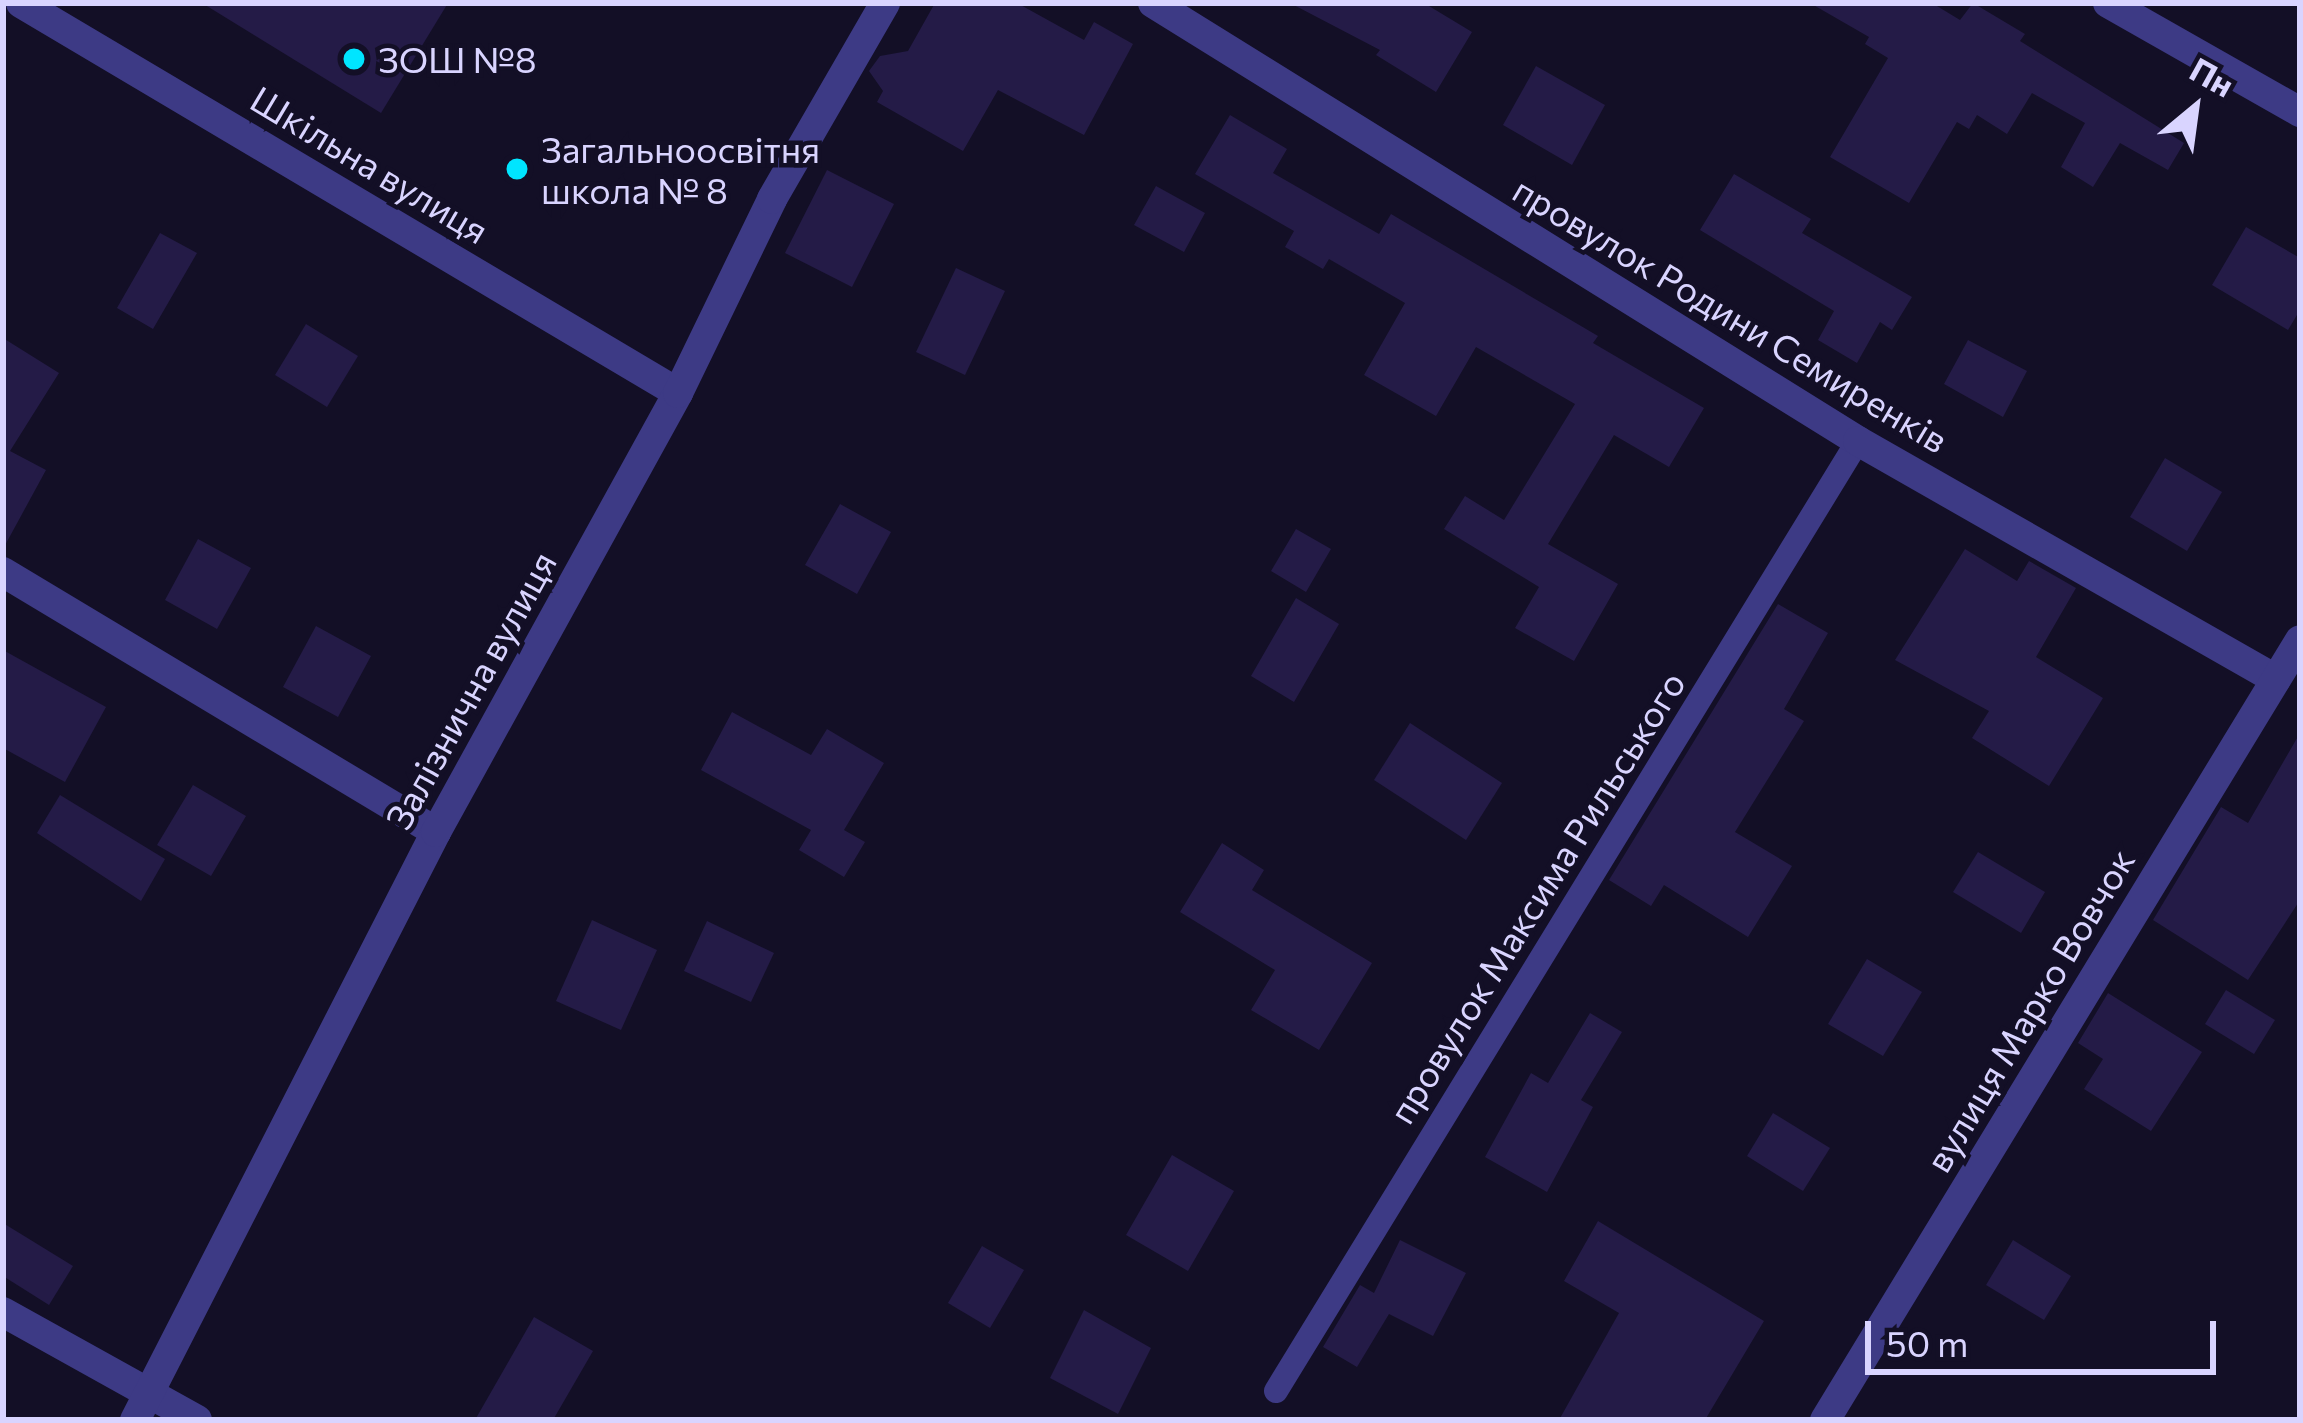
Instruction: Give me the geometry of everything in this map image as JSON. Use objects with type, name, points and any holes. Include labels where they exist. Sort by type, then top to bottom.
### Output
[{"type":"street","name":"Шкільна вулиця","points":[[21,3],[678,393]]},
{"type":"street","name":"Залізнична вулиця","points":[[141,1407],[436,832],[678,393],[772,200],[885,3]]},
{"type":"street","name":"провулок Родини Семиренків","points":[[1153,3],[1858,441],[2276,679]]},
{"type":"street","points":[[2108,3],[2300,112]]},
{"type":"street","points":[[3,572],[436,832]]},
{"type":"street","name":"вулиця Марко Вовчок","points":[[1826,1420],[2300,640]]},
{"type":"street","points":[[3,1312],[141,1407],[197,1420]]},
{"type":"lane","name":"провулок Максима Рильського","points":[[1276,1391],[1858,441]]},
{"type":"building","name":"ЗОШ №8","points":[[202,3],[448,3],[381,113]]},
{"type":"building","points":[[935,3],[1017,3],[1084,40],[1094,22],[1133,44],[1084,135],[998,90],[963,151],[877,102],[883,91],[869,71],[880,56],[908,51]]},
{"type":"building","points":[[1290,3],[1424,3],[1472,32],[1436,92],[1376,55],[1380,50]]},
{"type":"building","points":[[1810,3],[1932,3],[1960,20],[1973,3],[2025,34],[2020,41],[2184,143],[2168,170],[2120,143],[2093,187],[2061,167],[2085,123],[2032,93],[2007,134],[1977,115],[1969,129],[1957,122],[1909,203],[1830,157],[1888,58],[1865,44],[1869,37]]},
{"type":"building","points":[[1536,66],[1605,105],[1572,165],[1503,125]]},
{"type":"building","points":[[1230,115],[1287,149],[1273,173],[1379,234],[1391,214],[1598,336],[1593,343],[1704,408],[1669,467],[1614,435],[1548,544],[1618,584],[1574,661],[1515,628],[1539,587],[1444,529],[1465,496],[1504,520],[1575,404],[1476,347],[1436,416],[1364,375],[1405,303],[1329,259],[1323,269],[1285,247],[1294,231],[1195,174]]},
{"type":"building","points":[[827,170],[894,204],[852,287],[785,253]]},
{"type":"building","points":[[1734,174],[1811,219],[1802,233],[1912,297],[1892,330],[1880,322],[1857,363],[1818,340],[1834,311],[1700,230]]},
{"type":"building","points":[[1156,186],[1205,213],[1184,252],[1134,225]]},
{"type":"building","points":[[2246,227],[2300,258],[2300,310],[2288,330],[2212,285]]},
{"type":"building","points":[[160,233],[197,253],[153,329],[117,308]]},
{"type":"building","points":[[956,268],[1005,291],[965,375],[916,352]]},
{"type":"building","points":[[306,324],[358,356],[327,407],[275,375]]},
{"type":"building","points":[[3,338],[59,373],[10,451],[46,470],[3,549]]},
{"type":"building","points":[[1968,340],[2027,371],[2003,417],[1944,384]]},
{"type":"building","points":[[2165,458],[2222,492],[2187,551],[2130,517]]},
{"type":"building","points":[[840,504],[891,532],[857,594],[805,565]]},
{"type":"building","points":[[1296,529],[1331,549],[1306,592],[1271,571]]},
{"type":"building","points":[[198,539],[251,568],[217,629],[165,600]]},
{"type":"building","points":[[1965,549],[2017,581],[2029,561],[2076,588],[2036,657],[2103,698],[2049,786],[1972,738],[1989,711],[1895,660]]},
{"type":"building","points":[[1296,598],[1339,624],[1294,702],[1251,676]]},
{"type":"building","points":[[1778,604],[1828,633],[1784,709],[1804,721],[1735,832],[1792,866],[1748,937],[1664,885],[1651,906],[1609,880]]},
{"type":"building","points":[[316,626],[371,656],[338,717],[283,687]]},
{"type":"building","points":[[3,650],[106,707],[65,782],[3,748]]},
{"type":"building","points":[[732,712],[811,755],[827,729],[884,763],[844,830],[865,842],[844,877],[799,850],[811,830],[701,770]]},
{"type":"building","points":[[1410,723],[1502,783],[1466,840],[1374,780]]},
{"type":"building","points":[[2300,733],[2300,900],[2248,980],[2153,920],[2221,807],[2248,823]]},
{"type":"building","points":[[193,785],[246,816],[211,876],[157,845]]},
{"type":"building","points":[[60,795],[165,859],[141,901],[37,833]]},
{"type":"building","points":[[1222,843],[1264,870],[1252,890],[1372,963],[1319,1050],[1251,1010],[1275,970],[1180,912]]},
{"type":"building","points":[[1978,852],[2045,892],[2021,933],[1953,892]]},
{"type":"building","points":[[592,920],[657,950],[621,1030],[556,1001]]},
{"type":"building","points":[[707,921],[774,953],[751,1002],[684,971]]},
{"type":"building","points":[[1867,959],[1922,992],[1883,1056],[1828,1024]]},
{"type":"building","points":[[2226,990],[2275,1020],[2254,1054],[2205,1024]]},
{"type":"building","points":[[2108,993],[2202,1052],[2151,1131],[2084,1089],[2103,1059],[2078,1043]]},
{"type":"building","points":[[1590,1013],[1622,1032],[1581,1100],[1593,1107],[1547,1192],[1485,1157],[1531,1073],[1548,1083]]},
{"type":"building","points":[[1773,1113],[1830,1148],[1803,1191],[1747,1156]]},
{"type":"building","points":[[1172,1155],[1234,1191],[1188,1271],[1126,1235]]},
{"type":"building","points":[[1598,1221],[1764,1321],[1705,1420],[1559,1420],[1619,1313],[1564,1281]]},
{"type":"building","points":[[3,1223],[73,1266],[49,1305],[3,1276]]},
{"type":"building","points":[[1400,1240],[1466,1273],[1433,1336],[1389,1314],[1357,1367],[1323,1347],[1360,1285],[1374,1293]]},
{"type":"building","points":[[2013,1240],[2071,1276],[2044,1320],[1986,1285]]},
{"type":"building","points":[[982,1246],[1024,1270],[990,1328],[948,1303]]},
{"type":"building","points":[[1084,1310],[1151,1348],[1118,1414],[1050,1378]]},
{"type":"building","points":[[534,1317],[593,1351],[553,1420],[475,1420]]},
{"type":"place","name":"ЗОШ №8","points":[[354,59]]},
{"type":"place","name":"Загальноосвітня школа № 8","points":[[517,169]]}]
